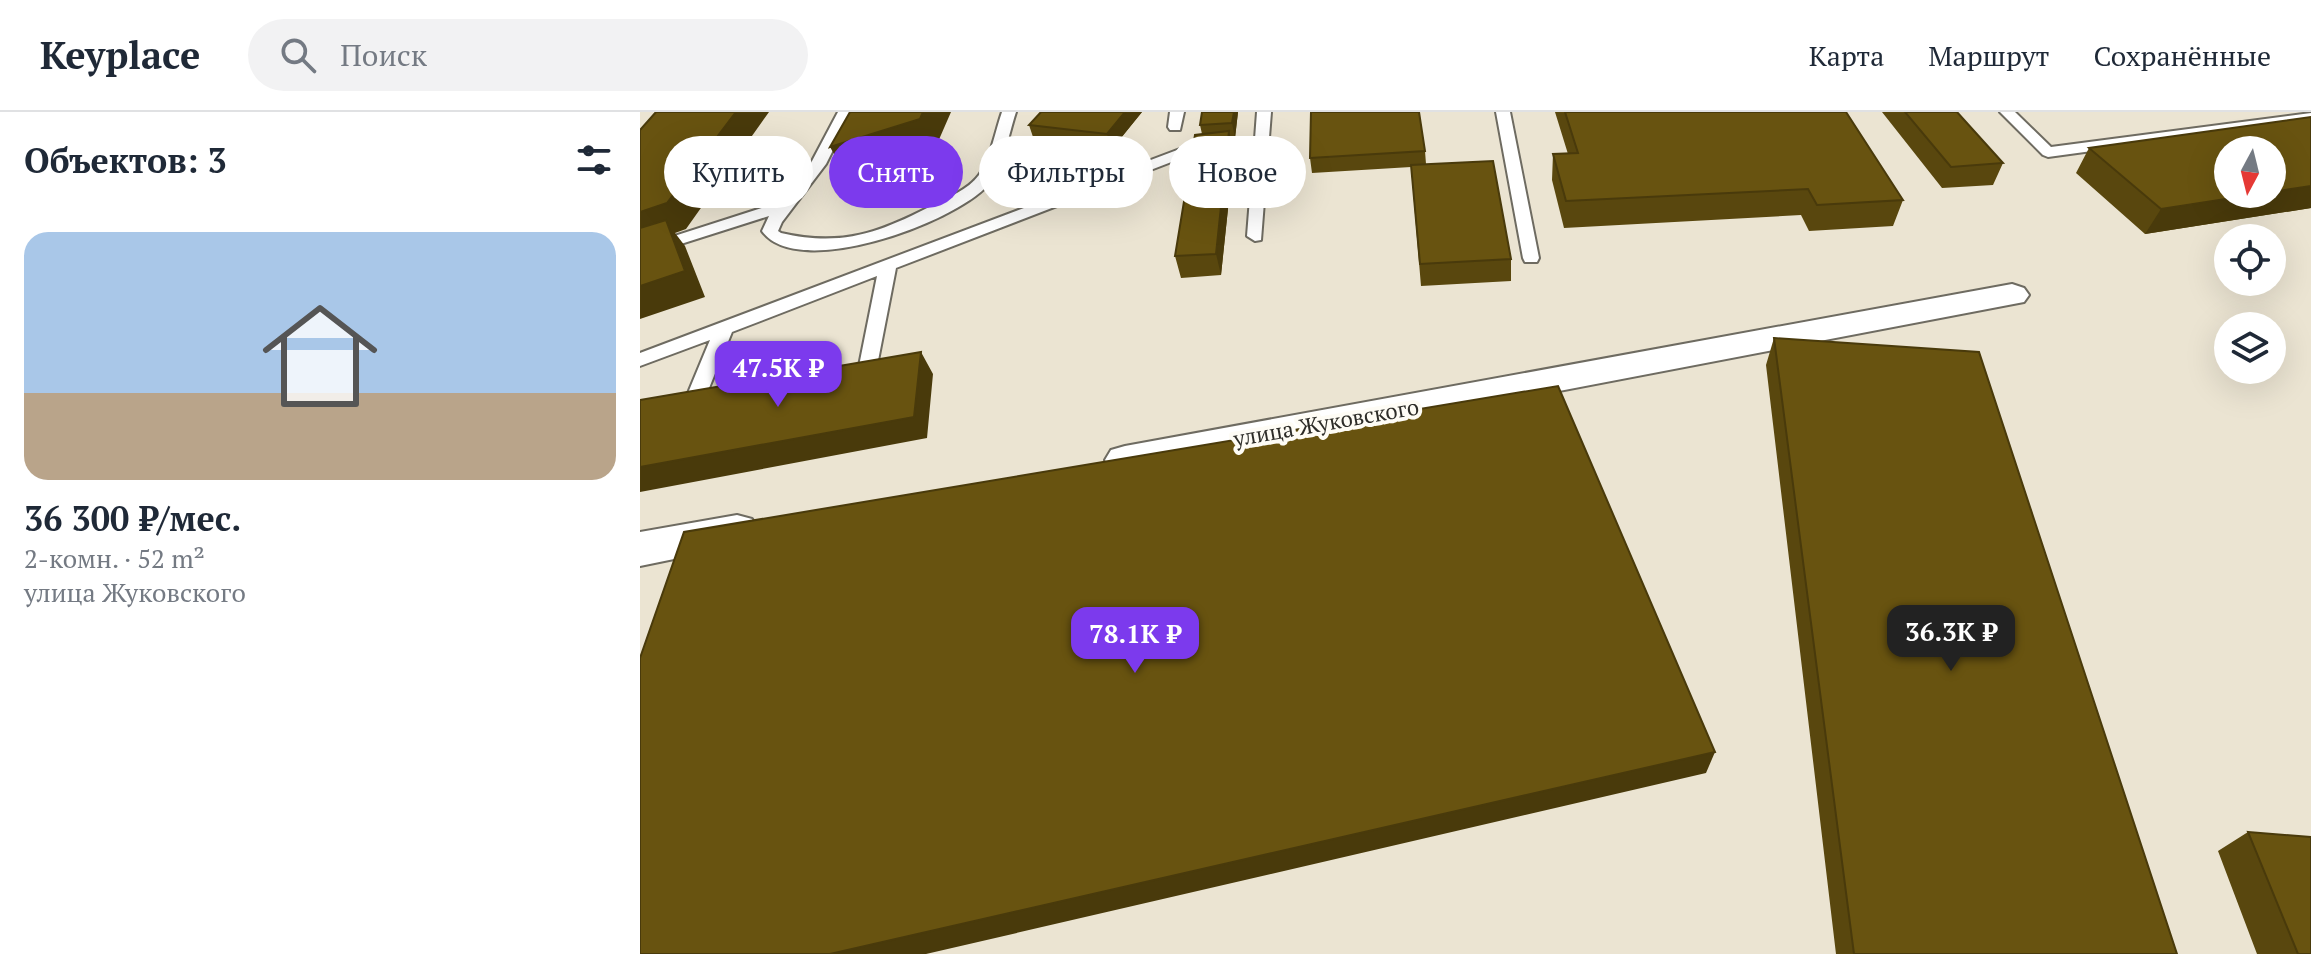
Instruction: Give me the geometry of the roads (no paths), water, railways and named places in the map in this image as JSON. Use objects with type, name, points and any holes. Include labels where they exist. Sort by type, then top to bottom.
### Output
[{"type":"street","name":"улица Жуковского","points":[[1092,466],[2012,295]]},
{"type":"street","points":[[640,549],[765,526]]},
{"type":"lane","points":[[813,170],[845,112]]},
{"type":"lane","points":[[781,208],[770,231],[775,237],[793,242],[841,245],[892,234],[966,194],[985,178],[1009,112]]},
{"type":"lane","points":[[1262,136],[1264,112]]},
{"type":"lane","points":[[1503,112],[1531,258]]},
{"type":"lane","points":[[2007,112],[2048,152],[2311,114]]},
{"type":"lane","points":[[640,360],[1169,158]]},
{"type":"lane","points":[[640,252],[778,208]]},
{"type":"lane","points":[[1255,236],[1257,208]]},
{"type":"lane","points":[[868,371],[888,265]]},
{"type":"lane","points":[[693,405],[724,328]]}]
